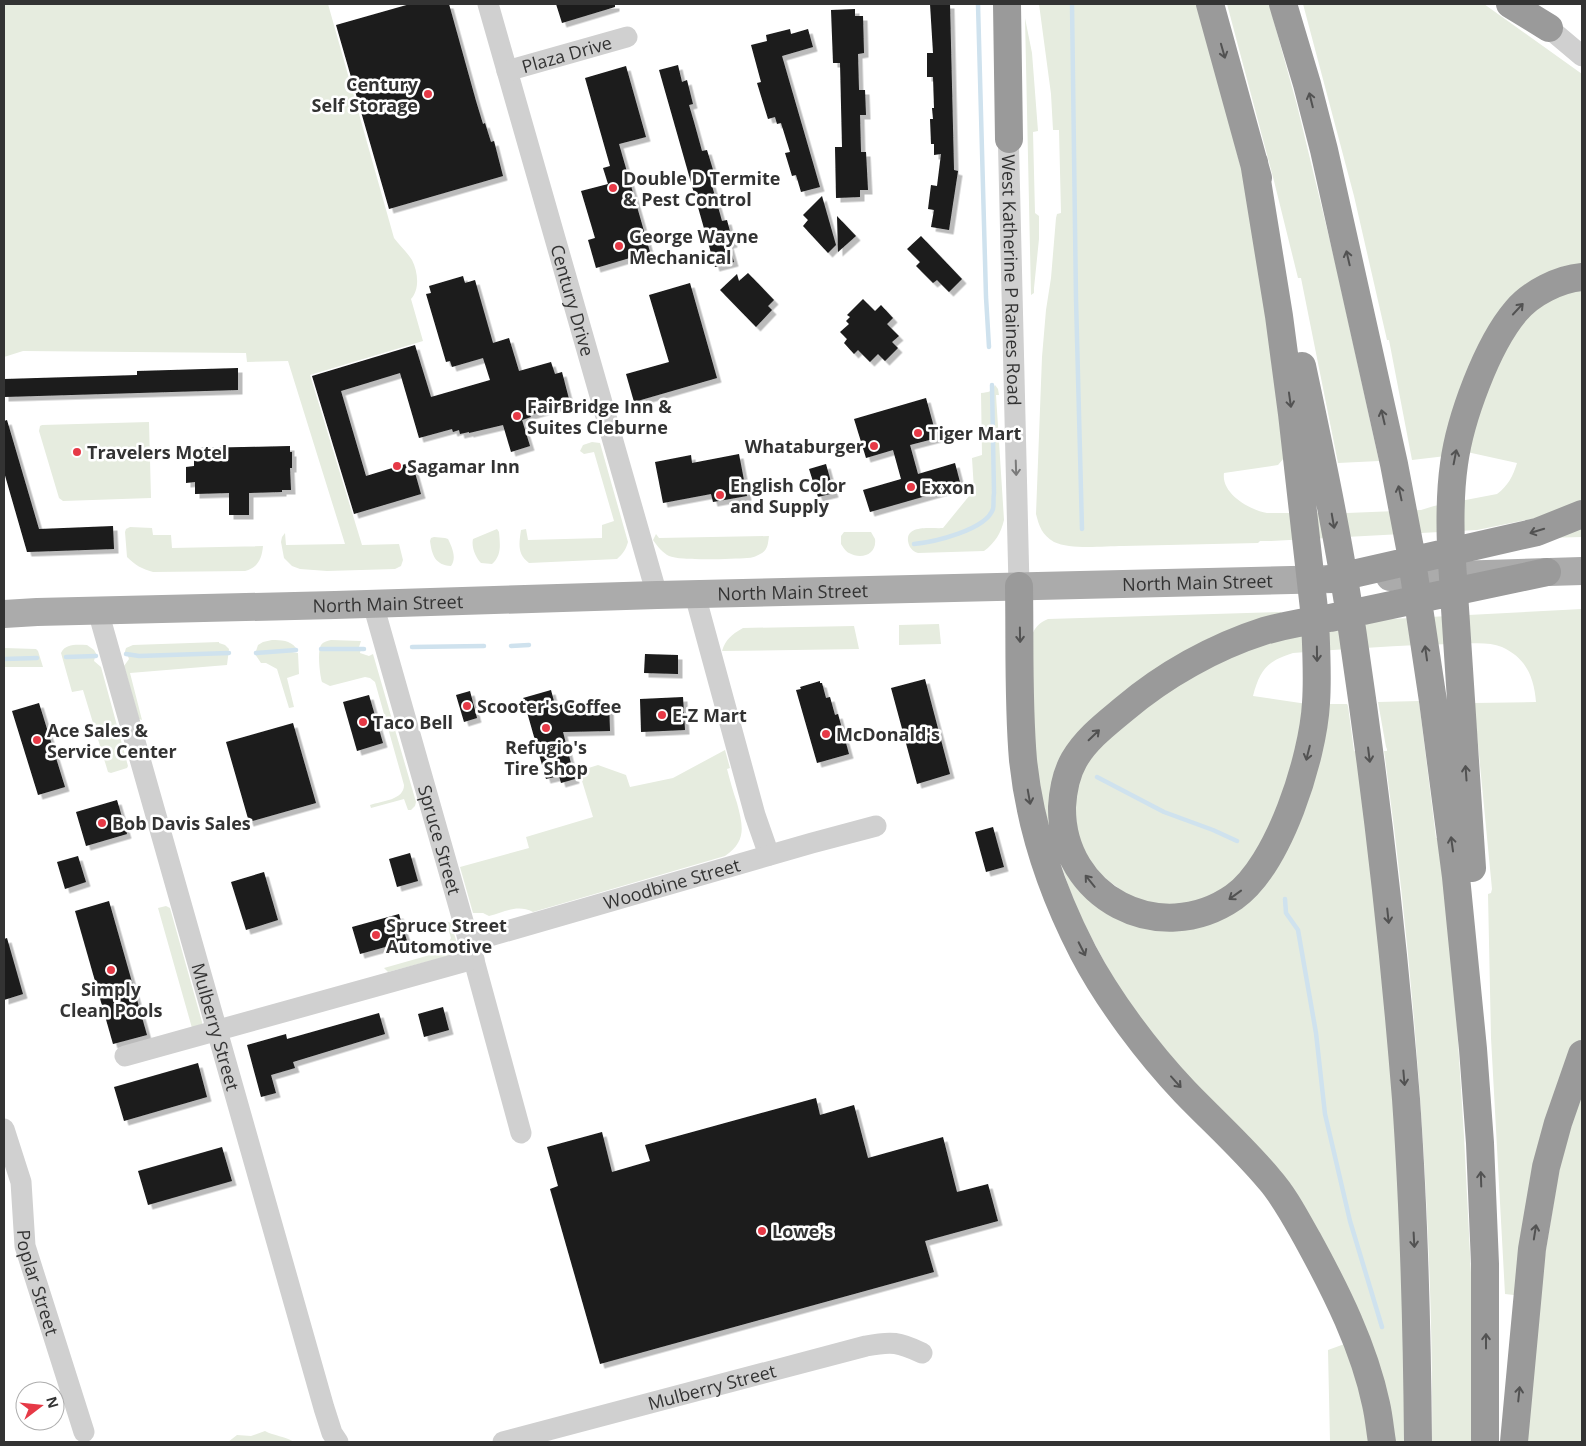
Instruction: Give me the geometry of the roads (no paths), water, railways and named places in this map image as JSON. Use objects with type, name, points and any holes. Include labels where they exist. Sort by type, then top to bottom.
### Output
[{"type":"highway","points":[[1006,4],[1008,139]]},
{"type":"highway","points":[[1210,4],[1276,247],[1325,473],[1346,592],[1363,706],[1388,916],[1406,1100],[1416,1292],[1418,1442]]},
{"type":"highway","points":[[1283,4],[1324,150],[1394,464],[1410,548],[1433,701],[1456,877],[1473,1049],[1480,1144],[1485,1264],[1485,1442]]},
{"type":"highway","points":[[1510,4],[1549,28]]},
{"type":"highway","points":[[1254,162],[1279,316],[1315,618],[1317,650],[1316,705],[1311,740],[1302,776],[1290,810],[1262,866],[1250,883],[1233,897],[1214,908],[1193,916],[1151,917],[1113,903],[1096,889],[1081,870],[1068,848],[1062,823],[1062,800],[1066,778],[1074,759],[1085,744],[1134,701],[1163,681],[1216,651],[1266,631],[1547,572]]},
{"type":"highway","points":[[1473,1049],[1476,977],[1475,921],[1450,547],[1450,506],[1454,462],[1460,434],[1472,397],[1492,349],[1504,327],[1517,309],[1534,294],[1556,284],[1582,277]]},
{"type":"highway","points":[[1331,579],[1537,532],[1582,514]]},
{"type":"highway","points":[[1019,586],[1021,726],[1024,762],[1039,841],[1050,879],[1084,954],[1130,1026],[1156,1060],[1185,1092],[1220,1125],[1271,1181],[1292,1213],[1320,1264],[1352,1332],[1365,1365],[1374,1396],[1382,1442]]},
{"type":"highway","points":[[1514,1442],[1532,1249],[1546,1167],[1558,1123],[1582,1054]]},
{"type":"main road","name":"North Main Street","points":[[4,614],[1582,571]]},
{"type":"street","name":"Century Drive","points":[[488,4],[657,595]]},
{"type":"street","name":"West Katherine P Raines Road","points":[[1000,4],[1008,139],[1019,586]]},
{"type":"street","points":[[1518,4],[1582,56]]},
{"type":"street","name":"Plaza Drive","points":[[507,71],[627,37]]},
{"type":"street","points":[[695,595],[755,815],[769,855]]},
{"type":"street","name":"Spruce Street","points":[[373,604],[472,950],[521,1133]]},
{"type":"street","name":"Mulberry Street","points":[[98,610],[324,1408],[332,1433],[338,1442]]},
{"type":"street","name":"Woodbine Street","points":[[125,1056],[217,1030],[769,855],[876,826]]},
{"type":"street","name":"Poplar Street","points":[[4,1129],[21,1182],[25,1246],[84,1432]]},
{"type":"street","name":"Mulberry Street","points":[[503,1442],[884,1342],[905,1345],[922,1353]]},
{"type":"waterway","points":[[978,4],[989,347]]},
{"type":"waterway","points":[[1072,4],[1076,299],[1082,529]]},
{"type":"waterway","points":[[914,544],[946,538],[970,529],[981,523],[993,509],[992,385]]},
{"type":"waterway","points":[[511,646],[529,645]]},
{"type":"waterway","points":[[412,647],[484,646]]},
{"type":"waterway","points":[[321,649],[364,649]]},
{"type":"waterway","points":[[256,653],[296,650]]},
{"type":"waterway","points":[[126,654],[139,656],[229,653]]},
{"type":"waterway","points":[[66,657],[96,656]]},
{"type":"waterway","points":[[4,659],[37,658]]},
{"type":"waterway","points":[[1097,777],[1164,812],[1237,841]]},
{"type":"waterway","points":[[1285,899],[1286,913],[1298,930],[1316,1033],[1325,1114],[1350,1221],[1382,1327]]},
{"type":"place","name":"Century Self Storage","points":[[428,94]]},
{"type":"place","name":"Double D Termite & Pest Control","points":[[613,188]]},
{"type":"place","name":"George Wayne Mechanical","points":[[619,246]]},
{"type":"place","name":"FairBridge Inn & Suites Cleburne","points":[[517,416]]},
{"type":"place","name":"Tiger Mart","points":[[918,433]]},
{"type":"place","name":"Whataburger","points":[[874,446]]},
{"type":"place","name":"Travelers Motel","points":[[77,452]]},
{"type":"place","name":"Sagamar Inn","points":[[397,466]]},
{"type":"place","name":"Exxon","points":[[911,487]]},
{"type":"place","name":"English Color and Supply","points":[[720,495]]},
{"type":"place","name":"Scooter's Coffee","points":[[467,706]]},
{"type":"place","name":"E-Z Mart","points":[[662,715]]},
{"type":"place","name":"Taco Bell","points":[[363,722]]},
{"type":"place","name":"Refugio's Tire Shop","points":[[546,728]]},
{"type":"place","name":"McDonald's","points":[[826,734]]},
{"type":"place","name":"Ace Sales & Service Center","points":[[37,740]]},
{"type":"place","name":"Bob Davis Sales","points":[[102,823]]},
{"type":"place","name":"Spruce Street Automotive","points":[[376,935]]},
{"type":"place","name":"Simply Clean Pools","points":[[111,970]]},
{"type":"place","name":"Lowe's","points":[[762,1231]]}]
